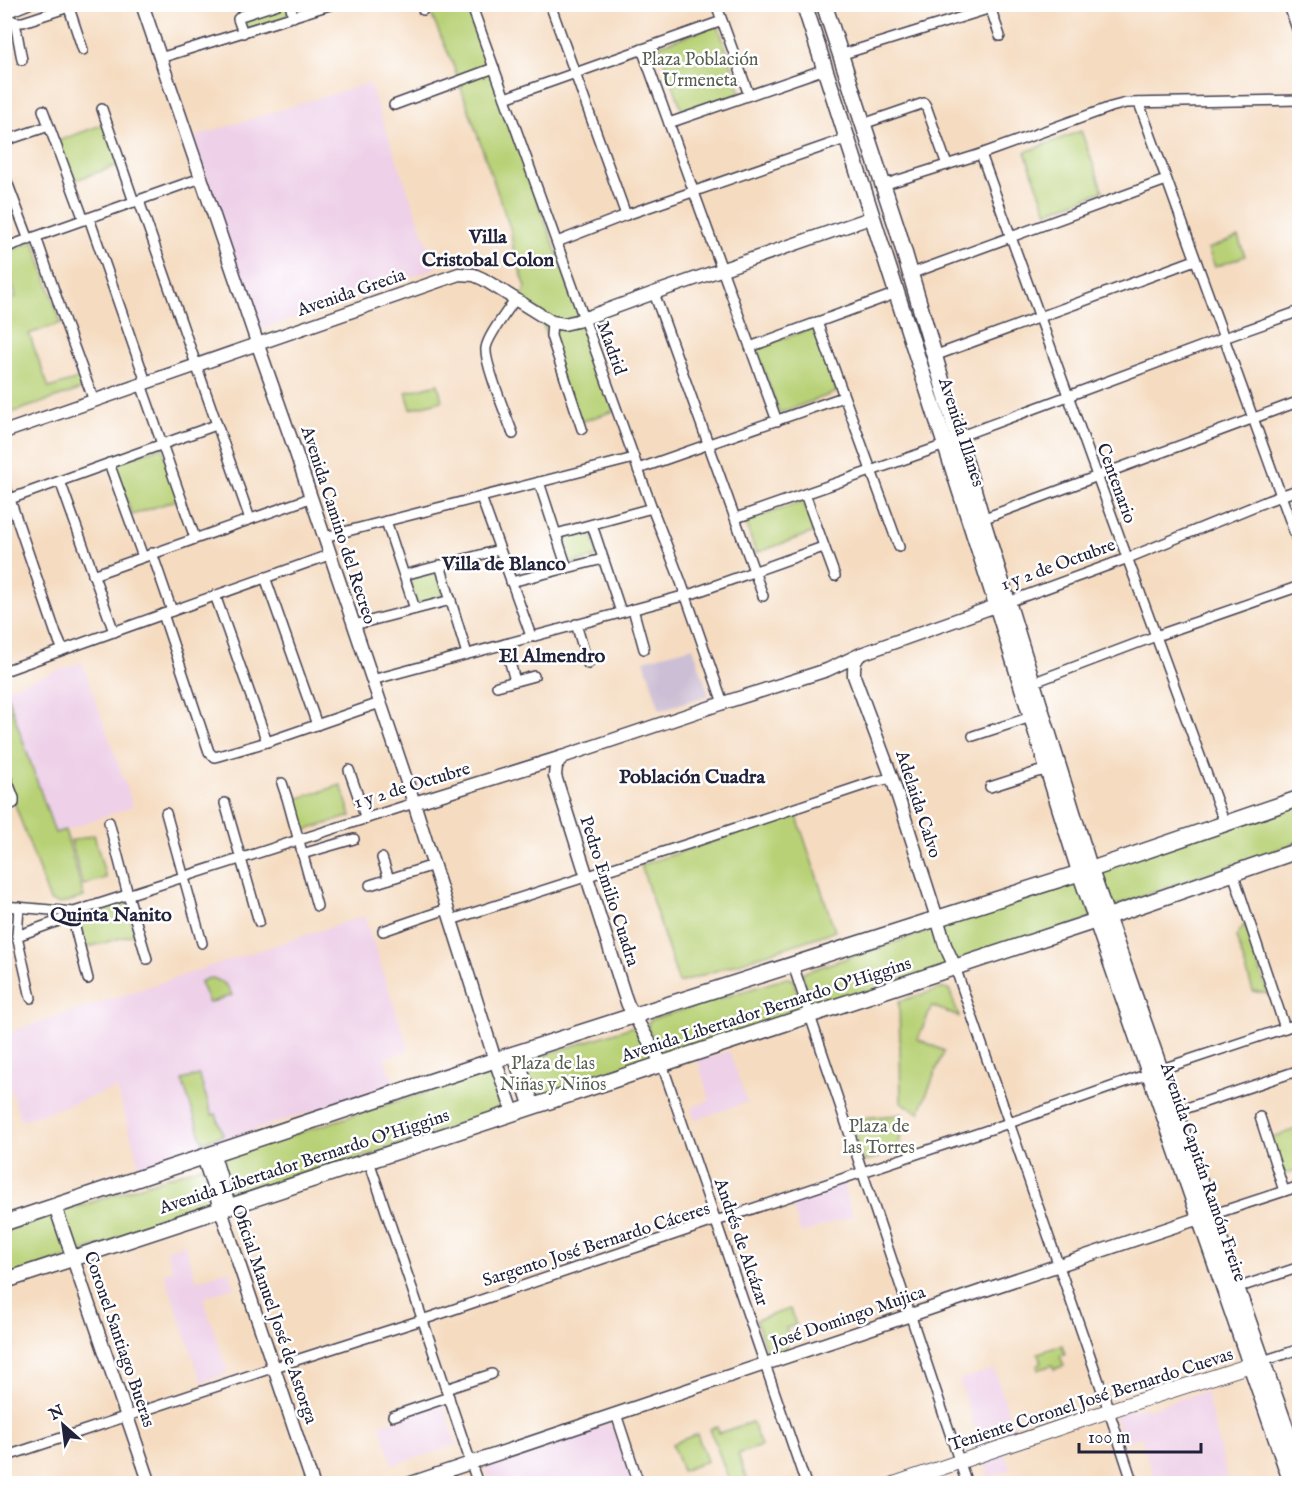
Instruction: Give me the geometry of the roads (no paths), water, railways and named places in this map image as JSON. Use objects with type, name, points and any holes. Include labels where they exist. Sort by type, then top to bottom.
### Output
[{"type":"main road","name":"Avenida Illanes","points":[[804,4],[897,293],[982,519],[1031,717],[1048,771],[1085,871]]},
{"type":"main road","name":"Avenida Illanes","points":[[824,4],[898,231],[934,356],[952,441],[1003,604],[1032,682],[1085,871]]},
{"type":"main road","points":[[848,138],[865,129]]},
{"type":"main road","points":[[858,171],[874,184],[883,185]]},
{"type":"main road","points":[[873,217],[882,218],[898,231]]},
{"type":"main road","points":[[889,267],[908,267]]},
{"type":"main road","name":"Avenida Libertador Bernardo O'Higgins","points":[[4,1222],[495,1060],[1085,871],[1299,798]]},
{"type":"main road","name":"Avenida Libertador Bernardo O'Higgins","points":[[4,1281],[1102,919],[1299,850]]},
{"type":"main road","name":"Avenida Capitán Ramón Freire","points":[[1085,871],[1257,1363],[1299,1469]]},
{"type":"main road","points":[[515,1054],[532,1106]]},
{"type":"main road","name":"Avenida Capitán Ramón Freire","points":[[1155,1072],[1175,1112],[1205,1216],[1237,1288],[1292,1484]]},
{"type":"main road","points":[[207,1155],[224,1208]]},
{"type":"main road","name":"Teniente Coronel José Bernardo Cuevas","points":[[894,1484],[1257,1363]]},
{"type":"street","points":[[4,15],[29,4]]},
{"type":"street","points":[[4,15],[15,22],[23,22],[54,9],[69,8],[78,4]]},
{"type":"street","name":"Avenida Camino del Recreo","points":[[142,4],[414,803],[513,1112]]},
{"type":"street","points":[[243,33],[238,19],[240,16],[278,4]]},
{"type":"street","points":[[290,4],[293,17]]},
{"type":"street","points":[[160,58],[333,4]]},
{"type":"street","name":"Madrid","points":[[471,4],[723,703]]},
{"type":"street","points":[[549,4],[626,215]]},
{"type":"street","points":[[716,4],[749,95]]},
{"type":"street","points":[[1290,4],[1299,33]]},
{"type":"street","points":[[840,55],[990,6],[1000,36]]},
{"type":"street","points":[[69,8],[83,50]]},
{"type":"street","points":[[505,98],[722,21]]},
{"type":"street","points":[[15,22],[22,60]]},
{"type":"street","points":[[642,49],[777,421]]},
{"type":"street","points":[[394,105],[494,68]]},
{"type":"street","points":[[669,123],[825,69]]},
{"type":"street","points":[[883,185],[981,154],[1126,103],[1299,100]]},
{"type":"street","points":[[865,129],[924,103],[946,165]]},
{"type":"street","points":[[1139,103],[1299,548]]},
{"type":"street","points":[[102,109],[250,519]]},
{"type":"street","points":[[43,110],[87,219],[195,538]]},
{"type":"street","points":[[4,141],[49,126]]},
{"type":"street","points":[[557,242],[693,191],[848,138]]},
{"type":"street","name":"Centenario","points":[[981,154],[1225,824]]},
{"type":"street","points":[[4,248],[201,178]]},
{"type":"street","points":[[5,179],[33,238],[94,401]]},
{"type":"street","points":[[908,267],[1011,237],[1166,180]]},
{"type":"street","points":[[582,429],[551,336],[552,322],[564,324],[584,318],[873,217]]},
{"type":"street","points":[[934,356],[1195,260]]},
{"type":"street","name":"Avenida Grecia","points":[[4,432],[459,274],[474,275],[483,279],[552,322]]},
{"type":"street","points":[[654,292],[763,597]]},
{"type":"street","points":[[750,347],[897,293]]},
{"type":"street","points":[[513,434],[489,368],[486,349],[490,338],[515,299]]},
{"type":"street","points":[[735,518],[952,441],[1299,311]]},
{"type":"street","points":[[817,322],[898,547]]},
{"type":"street","points":[[638,469],[843,397]]},
{"type":"street","points":[[982,519],[1299,401]]},
{"type":"street","points":[[10,499],[216,424]]},
{"type":"street","points":[[324,537],[634,458]]},
{"type":"street","points":[[109,463],[148,555],[212,755],[215,757],[267,742],[380,703]]},
{"type":"street","points":[[60,481],[114,632]]},
{"type":"street","points":[[4,482],[63,650]]},
{"type":"street","points":[[539,482],[567,568]]},
{"type":"street","name":"1 y 2 de Octubre","points":[[4,906],[72,914],[538,765],[827,670],[861,654],[1128,558],[1299,489]]},
{"type":"street","points":[[805,494],[835,576]]},
{"type":"street","points":[[93,575],[310,497]]},
{"type":"street","points":[[481,497],[531,636]]},
{"type":"street","points":[[556,534],[652,508]]},
{"type":"street","points":[[386,521],[415,609]]},
{"type":"street","points":[[592,525],[621,612]]},
{"type":"street","points":[[372,680],[694,593],[823,547]]},
{"type":"street","points":[[404,574],[500,550]]},
{"type":"street","points":[[4,671],[329,555]]},
{"type":"street","points":[[511,582],[603,559]]},
{"type":"street","points":[[440,565],[467,654]]},
{"type":"street","points":[[266,578],[317,725]]},
{"type":"street","points":[[1032,682],[1299,586]]},
{"type":"street","points":[[215,595],[267,742]]},
{"type":"street","points":[[354,625],[451,600]]},
{"type":"street","points":[[633,609],[644,649]]},
{"type":"street","points":[[576,624],[588,664]]},
{"type":"street","points":[[505,644],[515,681]]},
{"type":"street","points":[[827,670],[843,670],[854,676],[854,664],[861,654]]},
{"type":"street","points":[[497,686],[534,676]]},
{"type":"street","name":"Adelaida Calvo","points":[[854,676],[892,778],[945,945],[955,967]]},
{"type":"street","points":[[973,736],[1031,717]]},
{"type":"street","points":[[555,776],[556,766],[562,757]]},
{"type":"street","points":[[538,765],[555,776]]},
{"type":"street","points":[[349,770],[366,819]]},
{"type":"street","points":[[990,787],[1037,772],[1048,771]]},
{"type":"street","points":[[4,772],[14,798],[14,803],[4,808]]},
{"type":"street","name":"Pedro Emilio Cuadra","points":[[555,776],[624,993],[635,1016]]},
{"type":"street","points":[[383,931],[587,877],[873,782],[892,778]]},
{"type":"street","points":[[282,783],[317,906]]},
{"type":"street","points":[[225,803],[259,922]]},
{"type":"street","points":[[166,813],[202,943]]},
{"type":"street","points":[[110,822],[147,959]]},
{"type":"street","points":[[302,854],[354,839]]},
{"type":"street","points":[[382,858],[389,879]]},
{"type":"street","points":[[369,885],[434,865]]},
{"type":"street","points":[[1233,873],[1285,1028]]},
{"type":"street","points":[[19,907],[16,936],[31,998]]},
{"type":"street","points":[[16,936],[72,914],[88,980]]},
{"type":"street","points":[[794,965],[967,1484]]},
{"type":"street","points":[[955,967],[1133,1484]]},
{"type":"street","name":"Andrés de Alcázar","points":[[635,1016],[662,1064],[806,1484]]},
{"type":"street","name":"Sargento José Bernardo Cáceres","points":[[4,1457],[1009,1123],[1299,1023]]},
{"type":"street","points":[[1175,1112],[1299,1070]]},
{"type":"street","points":[[1260,1118],[1284,1191]]},
{"type":"street","points":[[369,1161],[478,1484]]},
{"type":"street","name":"José Domingo Mujica","points":[[408,1484],[1299,1186]]},
{"type":"street","name":"Coronel Santiago Bueras","points":[[55,1206],[150,1484]]},
{"type":"street","name":"Oficial Manuel José de Astorga","points":[[224,1208],[313,1484]]},
{"type":"street","points":[[1237,1288],[1299,1267]]},
{"type":"street","name":"Teniente Coronel José Bernardo Cuevas","points":[[1257,1363],[1299,1349]]},
{"type":"street","points":[[393,1416],[492,1374]]},
{"type":"street","points":[[616,1414],[639,1484]]},
{"type":"district","name":"Villa Cristobal Colon","points":[[488,248]]},
{"type":"district","name":"Villa de Blanco","points":[[504,563]]},
{"type":"district","name":"El Almendro","points":[[552,655]]},
{"type":"district","name":"Población Cuadra","points":[[692,776]]},
{"type":"district","name":"Quinta Nanito","points":[[111,914]]},
{"type":"park label","name":"Plaza Población Urmeneta","points":[[700,69]]},
{"type":"park label","name":"Plaza de las Niñas y Niños","points":[[553,1073]]},
{"type":"park label","name":"Plaza de las Torres","points":[[879,1136]]}]
